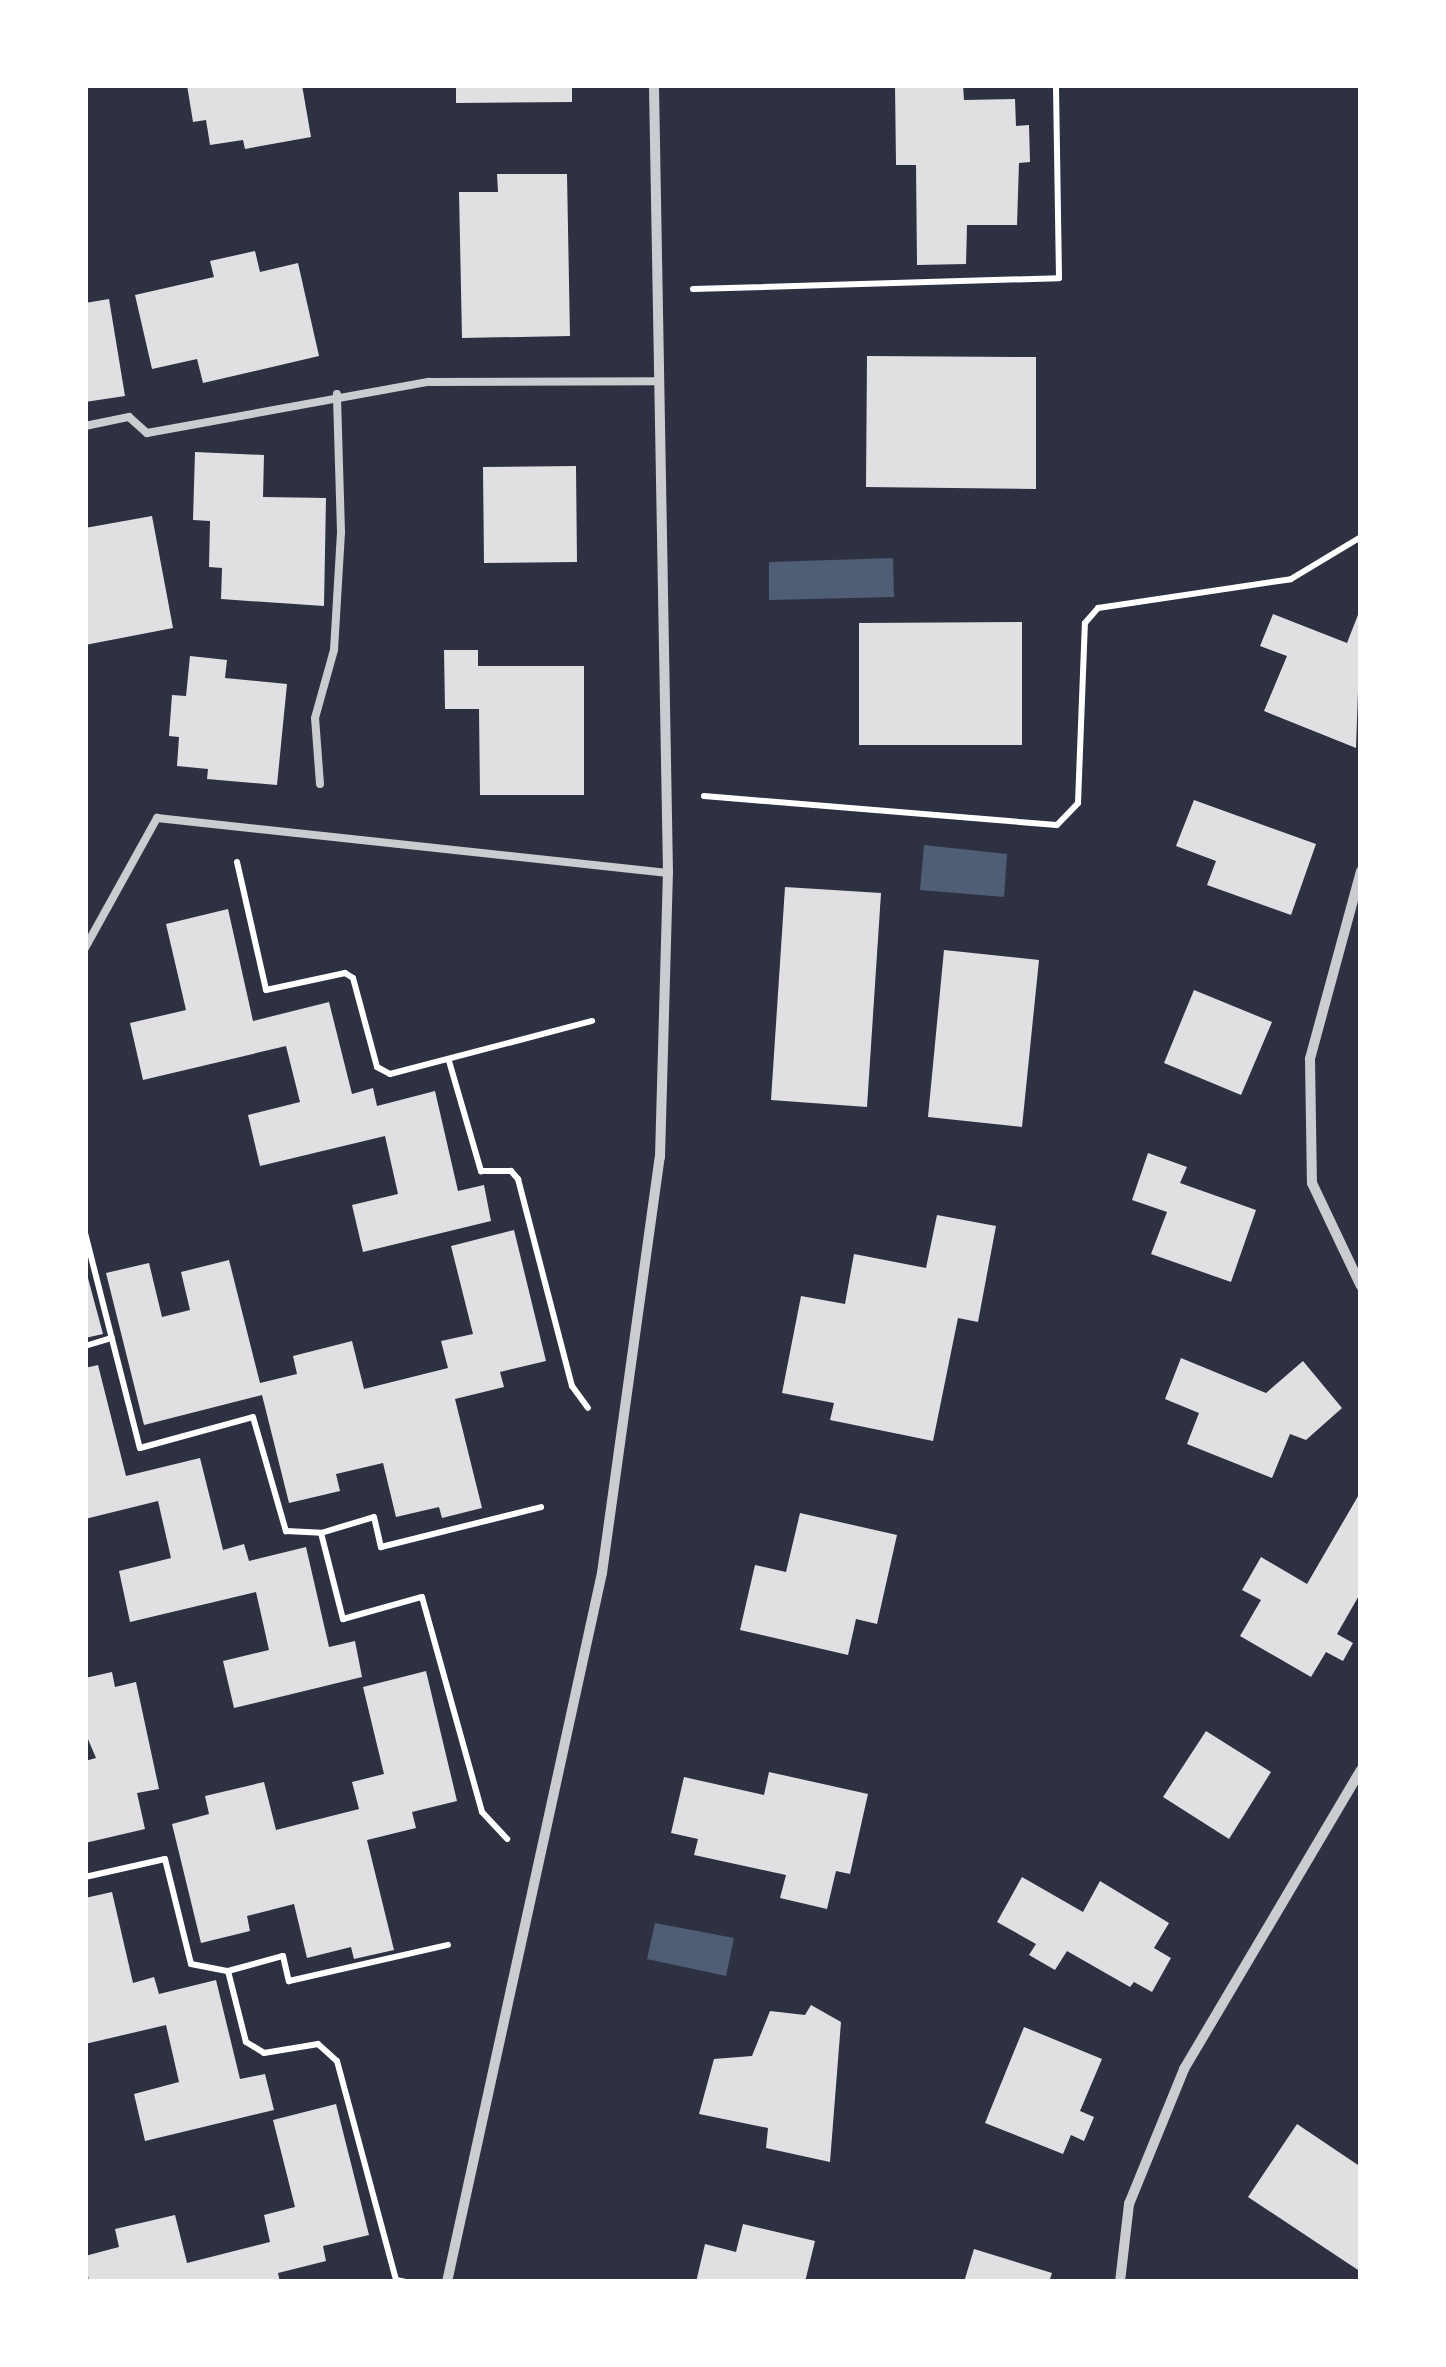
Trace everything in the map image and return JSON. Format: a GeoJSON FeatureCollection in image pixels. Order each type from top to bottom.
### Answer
{"type":"FeatureCollection","features":[{"type":"Feature","properties":{"kind":"street"},"geometry":{"type":"LineString","coordinates":[[447,2282],[620,1470],[660,1157],[668,873],[654,85]]}},
{"type":"Feature","properties":{"kind":"street"},"geometry":{"type":"LineString","coordinates":[[1361,871],[1310,1059],[1312,1183],[1361,1286]]}},
{"type":"Feature","properties":{"kind":"street"},"geometry":{"type":"LineString","coordinates":[[1120,2282],[1129,2204],[1184,2069],[1361,1770]]}},
{"type":"Feature","properties":{"kind":"lane"},"geometry":{"type":"LineString","coordinates":[[85,426],[130,417],[147,434],[338,394],[430,382],[659,381]]}},
{"type":"Feature","properties":{"kind":"lane"},"geometry":{"type":"LineString","coordinates":[[320,784],[315,718],[334,650],[341,532],[338,394]]}},
{"type":"Feature","properties":{"kind":"lane"},"geometry":{"type":"LineString","coordinates":[[85,948],[157,818],[668,873]]}},
{"type":"Feature","properties":{"kind":"path"},"geometry":{"type":"LineString","coordinates":[[693,289],[1059,278],[1056,85]]}},
{"type":"Feature","properties":{"kind":"path"},"geometry":{"type":"LineString","coordinates":[[702,796],[1056,825],[1078,803],[1086,622],[1098,608],[1291,579],[1361,537]]}},
{"type":"Feature","properties":{"kind":"path"},"geometry":{"type":"LineString","coordinates":[[229,826],[266,990],[344,973],[353,978],[377,1067],[390,1074],[592,1021]]}},
{"type":"Feature","properties":{"kind":"path"},"geometry":{"type":"LineString","coordinates":[[448,1060],[481,1171],[511,1171],[518,1178],[572,1386],[592,1413]]}},
{"type":"Feature","properties":{"kind":"path"},"geometry":{"type":"LineString","coordinates":[[85,1233],[140,1448],[253,1417],[286,1532],[320,1534],[374,1516],[381,1547],[541,1506]]}},
{"type":"Feature","properties":{"kind":"path"},"geometry":{"type":"LineString","coordinates":[[85,1346],[112,1338]]}},
{"type":"Feature","properties":{"kind":"path"},"geometry":{"type":"LineString","coordinates":[[320,1534],[344,1619],[422,1597],[482,1812],[508,1840]]}},
{"type":"Feature","properties":{"kind":"path"},"geometry":{"type":"LineString","coordinates":[[85,1877],[165,1859],[191,1964],[228,1971],[283,1956],[290,1982],[448,1945]]}},
{"type":"Feature","properties":{"kind":"path"},"geometry":{"type":"LineString","coordinates":[[228,1971],[246,2042],[264,2053],[318,2044],[336,2061],[396,2280],[406,2282]]}},
{"type":"Feature","properties":{"kind":"water"},"geometry":{"type":"Polygon","coordinates":[[[893,558],[894,597],[769,600],[769,562],[893,558]]]}},
{"type":"Feature","properties":{"kind":"water"},"geometry":{"type":"Polygon","coordinates":[[[924,845],[1007,854],[1004,897],[920,890],[924,845]]]}},
{"type":"Feature","properties":{"kind":"water"},"geometry":{"type":"Polygon","coordinates":[[[655,1923],[734,1938],[726,1976],[647,1959],[655,1923]]]}},
{"type":"Feature","properties":{"kind":"building"},"geometry":{"type":"Polygon","coordinates":[[[187,85],[302,85],[311,137],[245,149],[243,140],[210,145],[206,120],[193,122],[187,85]]]}},
{"type":"Feature","properties":{"kind":"building"},"geometry":{"type":"Polygon","coordinates":[[[456,85],[572,85],[572,102],[456,103],[456,85]]]}},
{"type":"Feature","properties":{"kind":"building"},"geometry":{"type":"Polygon","coordinates":[[[895,85],[963,85],[964,100],[1015,99],[1016,126],[1029,125],[1030,162],[1019,163],[1017,225],[967,225],[966,264],[917,265],[916,165],[896,165],[895,85]]]}},
{"type":"Feature","properties":{"kind":"building"},"geometry":{"type":"Polygon","coordinates":[[[497,174],[567,174],[570,336],[462,338],[459,192],[498,192],[497,174]]]}},
{"type":"Feature","properties":{"kind":"building"},"geometry":{"type":"Polygon","coordinates":[[[255,251],[260,272],[298,263],[319,356],[203,383],[197,359],[152,369],[135,295],[214,277],[210,261],[255,251]]]}},
{"type":"Feature","properties":{"kind":"building"},"geometry":{"type":"Polygon","coordinates":[[[109,299],[125,396],[85,402],[85,303],[109,299]]]}},
{"type":"Feature","properties":{"kind":"building"},"geometry":{"type":"Polygon","coordinates":[[[867,356],[1036,357],[1036,489],[866,487],[867,356]]]}},
{"type":"Feature","properties":{"kind":"building"},"geometry":{"type":"Polygon","coordinates":[[[195,452],[264,455],[263,497],[326,498],[324,606],[221,599],[222,568],[209,567],[210,521],[193,520],[195,452]]]}},
{"type":"Feature","properties":{"kind":"building"},"geometry":{"type":"Polygon","coordinates":[[[576,466],[577,562],[484,563],[483,467],[576,466]]]}},
{"type":"Feature","properties":{"kind":"building"},"geometry":{"type":"Polygon","coordinates":[[[152,516],[173,628],[85,645],[85,528],[152,516]]]}},
{"type":"Feature","properties":{"kind":"building"},"geometry":{"type":"Polygon","coordinates":[[[1361,607],[1356,748],[1264,711],[1287,656],[1260,646],[1273,614],[1347,643],[1361,607]]]}},
{"type":"Feature","properties":{"kind":"building"},"geometry":{"type":"Polygon","coordinates":[[[1022,622],[1022,745],[859,745],[859,623],[1022,622]]]}},
{"type":"Feature","properties":{"kind":"building"},"geometry":{"type":"Polygon","coordinates":[[[444,650],[478,650],[478,666],[584,666],[584,795],[480,795],[479,709],[445,709],[444,650]]]}},
{"type":"Feature","properties":{"kind":"building"},"geometry":{"type":"Polygon","coordinates":[[[190,656],[227,660],[225,678],[287,684],[277,785],[207,779],[208,769],[177,766],[179,737],[169,736],[172,695],[186,696],[190,656]]]}},
{"type":"Feature","properties":{"kind":"building"},"geometry":{"type":"Polygon","coordinates":[[[1194,800],[1316,844],[1291,915],[1207,885],[1216,861],[1176,846],[1194,800]]]}},
{"type":"Feature","properties":{"kind":"building"},"geometry":{"type":"Polygon","coordinates":[[[785,887],[881,893],[867,1107],[771,1100],[785,887]]]}},
{"type":"Feature","properties":{"kind":"building"},"geometry":{"type":"Polygon","coordinates":[[[228,909],[253,1021],[329,1002],[352,1094],[373,1088],[377,1106],[435,1091],[458,1191],[484,1185],[491,1221],[363,1252],[352,1205],[398,1194],[385,1136],[260,1166],[248,1115],[300,1102],[286,1046],[143,1080],[130,1023],[186,1010],[166,924],[228,909]]]}},
{"type":"Feature","properties":{"kind":"building"},"geometry":{"type":"Polygon","coordinates":[[[944,950],[1039,960],[1022,1127],[928,1117],[944,950]]]}},
{"type":"Feature","properties":{"kind":"building"},"geometry":{"type":"Polygon","coordinates":[[[1194,990],[1272,1022],[1241,1095],[1164,1063],[1194,990]]]}},
{"type":"Feature","properties":{"kind":"building"},"geometry":{"type":"Polygon","coordinates":[[[1148,1153],[1187,1167],[1180,1183],[1256,1210],[1231,1282],[1151,1254],[1167,1212],[1132,1200],[1148,1153]]]}},
{"type":"Feature","properties":{"kind":"building"},"geometry":{"type":"Polygon","coordinates":[[[937,1215],[996,1226],[978,1322],[958,1318],[933,1441],[830,1420],[834,1403],[782,1393],[801,1296],[845,1304],[854,1254],[926,1268],[937,1215]]]}},
{"type":"Feature","properties":{"kind":"building"},"geometry":{"type":"Polygon","coordinates":[[[514,1230],[546,1361],[500,1372],[504,1387],[455,1399],[482,1508],[442,1518],[439,1507],[396,1517],[383,1463],[336,1474],[340,1491],[289,1503],[262,1395],[144,1425],[106,1273],[149,1263],[162,1317],[190,1310],[181,1272],[229,1260],[260,1383],[297,1374],[293,1356],[352,1341],[364,1389],[448,1368],[441,1341],[473,1334],[451,1246],[514,1230]]]}},
{"type":"Feature","properties":{"kind":"building"},"geometry":{"type":"Polygon","coordinates":[[[85,1267],[103,1334],[85,1338],[85,1267]]]}},
{"type":"Feature","properties":{"kind":"building"},"geometry":{"type":"Polygon","coordinates":[[[1181,1358],[1266,1393],[1303,1361],[1342,1408],[1306,1440],[1290,1434],[1272,1478],[1187,1444],[1199,1413],[1165,1399],[1181,1358]]]}},
{"type":"Feature","properties":{"kind":"building"},"geometry":{"type":"Polygon","coordinates":[[[98,1365],[126,1476],[200,1458],[223,1550],[244,1544],[249,1561],[306,1547],[329,1647],[355,1641],[362,1677],[234,1708],[223,1661],[269,1650],[256,1592],[130,1622],[119,1571],[171,1558],[158,1501],[85,1519],[85,1368],[98,1365]]]}},
{"type":"Feature","properties":{"kind":"building"},"geometry":{"type":"Polygon","coordinates":[[[1361,1491],[1361,1592],[1337,1634],[1353,1643],[1343,1661],[1326,1652],[1311,1677],[1240,1636],[1261,1600],[1242,1590],[1261,1557],[1307,1584],[1361,1491]]]}},
{"type":"Feature","properties":{"kind":"building"},"geometry":{"type":"Polygon","coordinates":[[[800,1513],[897,1535],[877,1624],[856,1619],[848,1655],[740,1630],[755,1565],[786,1572],[800,1513]]]}},
{"type":"Feature","properties":{"kind":"building"},"geometry":{"type":"Polygon","coordinates":[[[426,1671],[457,1801],[412,1812],[416,1828],[367,1840],[394,1950],[354,1959],[351,1947],[307,1958],[294,1904],[247,1916],[250,1931],[201,1943],[172,1824],[209,1814],[205,1796],[264,1782],[276,1830],[359,1809],[352,1782],[384,1774],[363,1687],[426,1671]]]}},
{"type":"Feature","properties":{"kind":"building"},"geometry":{"type":"Polygon","coordinates":[[[112,1672],[115,1687],[136,1682],[159,1789],[137,1793],[145,1829],[85,1843],[85,1761],[96,1758],[85,1732],[85,1678],[112,1672]]]}},
{"type":"Feature","properties":{"kind":"building"},"geometry":{"type":"Polygon","coordinates":[[[1206,1731],[1271,1772],[1229,1839],[1163,1797],[1206,1731]]]}},
{"type":"Feature","properties":{"kind":"building"},"geometry":{"type":"Polygon","coordinates":[[[769,1772],[868,1794],[850,1874],[836,1871],[827,1909],[780,1898],[786,1875],[694,1855],[698,1839],[671,1833],[684,1777],[764,1795],[769,1772]]]}},
{"type":"Feature","properties":{"kind":"building"},"geometry":{"type":"Polygon","coordinates":[[[1022,1877],[1083,1912],[1100,1881],[1169,1923],[1154,1948],[1171,1958],[1152,1992],[1134,1982],[1130,1987],[1067,1951],[1055,1970],[1029,1955],[1036,1944],[997,1922],[1022,1877]]]}},
{"type":"Feature","properties":{"kind":"building"},"geometry":{"type":"Polygon","coordinates":[[[112,1892],[133,1983],[154,1977],[159,1994],[216,1980],[240,2079],[265,2074],[274,2110],[145,2141],[134,2094],[179,2082],[166,2025],[85,2044],[85,1898],[112,1892]]]}},
{"type":"Feature","properties":{"kind":"building"},"geometry":{"type":"Polygon","coordinates":[[[811,2005],[841,2022],[830,2162],[766,2148],[768,2128],[699,2114],[714,2059],[752,2056],[770,2011],[805,2015],[811,2005]]]}},
{"type":"Feature","properties":{"kind":"building"},"geometry":{"type":"Polygon","coordinates":[[[1024,2027],[1102,2059],[1080,2111],[1094,2117],[1084,2141],[1071,2135],[1063,2154],[985,2123],[1024,2027]]]}},
{"type":"Feature","properties":{"kind":"building"},"geometry":{"type":"Polygon","coordinates":[[[336,2104],[369,2235],[323,2246],[326,2261],[278,2273],[280,2282],[89,2282],[85,2256],[119,2247],[115,2229],[175,2215],[187,2263],[270,2242],[264,2215],[295,2207],[273,2120],[336,2104]]]}},
{"type":"Feature","properties":{"kind":"building"},"geometry":{"type":"Polygon","coordinates":[[[1297,2124],[1361,2167],[1361,2272],[1248,2197],[1297,2124]]]}},
{"type":"Feature","properties":{"kind":"building"},"geometry":{"type":"Polygon","coordinates":[[[743,2224],[815,2241],[805,2282],[696,2282],[705,2244],[736,2252],[743,2224]]]}},
{"type":"Feature","properties":{"kind":"building"},"geometry":{"type":"Polygon","coordinates":[[[974,2249],[1052,2273],[1049,2282],[964,2282],[974,2249]]]}}]}
